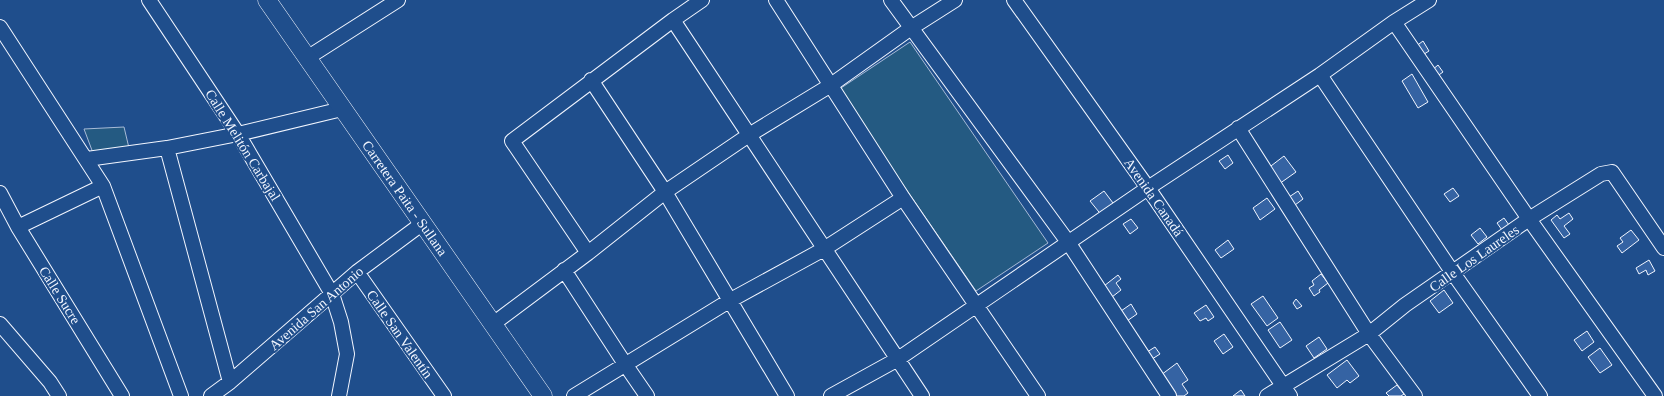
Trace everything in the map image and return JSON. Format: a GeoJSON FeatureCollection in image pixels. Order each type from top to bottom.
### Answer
{"type":"FeatureCollection","features":[{"type":"Feature","properties":{"kind":"main road","name":"Carretera Paita - Sullana"},"geometry":{"type":"LineString","coordinates":[[266,0],[543,396]]}},
{"type":"Feature","properties":{"kind":"street","name":"Calle Melitón Carbajal"},"geometry":{"type":"LineString","coordinates":[[149,0],[238,134],[332,294],[341,322],[347,354],[339,396]]}},
{"type":"Feature","properties":{"kind":"street"},"geometry":{"type":"LineString","coordinates":[[307,58],[398,0]]}},
{"type":"Feature","properties":{"kind":"street"},"geometry":{"type":"LineString","coordinates":[[588,253],[512,141],[591,80],[702,0]]}},
{"type":"Feature","properties":{"kind":"street"},"geometry":{"type":"LineString","coordinates":[[776,0],[903,198],[1038,396]]}},
{"type":"Feature","properties":{"kind":"street"},"geometry":{"type":"LineString","coordinates":[[891,0],[1068,242],[1169,396]]}},
{"type":"Feature","properties":{"kind":"street"},"geometry":{"type":"LineString","coordinates":[[493,324],[588,253],[665,192],[749,135],[831,84],[955,0]]}},
{"type":"Feature","properties":{"kind":"street","name":"Avenida Canadá"},"geometry":{"type":"LineString","coordinates":[[1014,0],[1148,188],[1287,391]]}},
{"type":"Feature","properties":{"kind":"street"},"geometry":{"type":"LineString","coordinates":[[831,396],[898,359],[1068,242],[1320,75],[1394,22],[1429,0]]}},
{"type":"Feature","properties":{"kind":"street"},"geometry":{"type":"LineString","coordinates":[[673,20],[922,396]]}},
{"type":"Feature","properties":{"kind":"street"},"geometry":{"type":"LineString","coordinates":[[1394,22],[1529,219],[1655,396]]}},
{"type":"Feature","properties":{"kind":"street"},"geometry":{"type":"LineString","coordinates":[[0,27],[103,186],[181,396]]}},
{"type":"Feature","properties":{"kind":"street"},"geometry":{"type":"LineString","coordinates":[[1320,75],[1453,273],[1540,396]]}},
{"type":"Feature","properties":{"kind":"street"},"geometry":{"type":"LineString","coordinates":[[591,80],[665,192],[788,396]]}},
{"type":"Feature","properties":{"kind":"street"},"geometry":{"type":"LineString","coordinates":[[87,159],[166,148],[238,134],[342,109]]}},
{"type":"Feature","properties":{"kind":"street"},"geometry":{"type":"LineString","coordinates":[[1238,128],[1369,334],[1415,396]]}},
{"type":"Feature","properties":{"kind":"street"},"geometry":{"type":"LineString","coordinates":[[166,148],[230,382]]}},
{"type":"Feature","properties":{"kind":"street","name":"Calle Los Laureles"},"geometry":{"type":"LineString","coordinates":[[1268,396],[1287,391],[1369,334],[1405,305],[1529,219],[1596,176],[1612,172],[1663,244]]}},
{"type":"Feature","properties":{"kind":"street"},"geometry":{"type":"LineString","coordinates":[[18,227],[103,186]]}},
{"type":"Feature","properties":{"kind":"street","name":"Calle Sucre"},"geometry":{"type":"LineString","coordinates":[[0,193],[18,227],[122,396]]}},
{"type":"Feature","properties":{"kind":"street"},"geometry":{"type":"LineString","coordinates":[[574,396],[729,301],[824,249],[903,198]]}},
{"type":"Feature","properties":{"kind":"street","name":"Avenida San Antonio"},"geometry":{"type":"LineString","coordinates":[[211,396],[230,382],[357,272],[423,223]]}},
{"type":"Feature","properties":{"kind":"street"},"geometry":{"type":"LineString","coordinates":[[564,270],[647,396]]}},
{"type":"Feature","properties":{"kind":"street","name":"Calle San Valentín"},"geometry":{"type":"LineString","coordinates":[[357,272],[444,396]]}},
{"type":"Feature","properties":{"kind":"street"},"geometry":{"type":"LineString","coordinates":[[0,324],[50,382],[59,396]]}},
{"type":"Feature","properties":{"kind":"shaded area"},"geometry":{"type":"Polygon","coordinates":[[[910,42],[1048,243],[976,291],[838,90],[910,42]]]}},
{"type":"Feature","properties":{"kind":"shaded area"},"geometry":{"type":"Polygon","coordinates":[[[124,127],[129,148],[93,153],[84,129],[124,127]]]}},
{"type":"Feature","properties":{"kind":"building"},"geometry":{"type":"Polygon","coordinates":[[[1423,41],[1429,51],[1421,56],[1415,47],[1423,41]]]}},
{"type":"Feature","properties":{"kind":"building"},"geometry":{"type":"Polygon","coordinates":[[[1438,65],[1443,72],[1436,77],[1431,71],[1438,65]]]}},
{"type":"Feature","properties":{"kind":"building"},"geometry":{"type":"Polygon","coordinates":[[[1412,74],[1428,102],[1418,108],[1402,81],[1412,74]]]}},
{"type":"Feature","properties":{"kind":"building"},"geometry":{"type":"Polygon","coordinates":[[[1228,155],[1233,163],[1225,169],[1219,161],[1228,155]]]}},
{"type":"Feature","properties":{"kind":"building"},"geometry":{"type":"Polygon","coordinates":[[[1284,156],[1296,172],[1279,184],[1267,169],[1284,156]]]}},
{"type":"Feature","properties":{"kind":"building"},"geometry":{"type":"Polygon","coordinates":[[[1453,188],[1459,196],[1450,202],[1444,194],[1453,188]]]}},
{"type":"Feature","properties":{"kind":"building"},"geometry":{"type":"Polygon","coordinates":[[[1104,191],[1116,207],[1103,217],[1090,201],[1104,191]]]}},
{"type":"Feature","properties":{"kind":"building"},"geometry":{"type":"Polygon","coordinates":[[[1298,191],[1303,199],[1295,205],[1289,197],[1298,191]]]}},
{"type":"Feature","properties":{"kind":"building"},"geometry":{"type":"Polygon","coordinates":[[[1267,198],[1275,209],[1260,220],[1253,208],[1267,198]]]}},
{"type":"Feature","properties":{"kind":"building"},"geometry":{"type":"Polygon","coordinates":[[[1569,213],[1573,219],[1564,226],[1570,234],[1564,238],[1551,220],[1557,215],[1560,219],[1569,213]]]}},
{"type":"Feature","properties":{"kind":"building"},"geometry":{"type":"Polygon","coordinates":[[[1504,218],[1509,225],[1502,230],[1497,223],[1504,218]]]}},
{"type":"Feature","properties":{"kind":"building"},"geometry":{"type":"Polygon","coordinates":[[[1131,219],[1138,228],[1130,234],[1123,224],[1131,219]]]}},
{"type":"Feature","properties":{"kind":"building"},"geometry":{"type":"Polygon","coordinates":[[[1480,228],[1487,237],[1478,244],[1471,235],[1480,228]]]}},
{"type":"Feature","properties":{"kind":"building"},"geometry":{"type":"Polygon","coordinates":[[[1631,230],[1639,240],[1622,253],[1617,246],[1623,242],[1620,238],[1631,230]]]}},
{"type":"Feature","properties":{"kind":"building"},"geometry":{"type":"Polygon","coordinates":[[[1228,240],[1234,249],[1221,258],[1215,250],[1228,240]]]}},
{"type":"Feature","properties":{"kind":"building"},"geometry":{"type":"Polygon","coordinates":[[[1649,260],[1655,271],[1648,275],[1646,270],[1639,274],[1636,268],[1649,260]]]}},
{"type":"Feature","properties":{"kind":"building"},"geometry":{"type":"Polygon","coordinates":[[[1321,274],[1328,283],[1314,296],[1309,288],[1314,285],[1312,281],[1321,274]]]}},
{"type":"Feature","properties":{"kind":"building"},"geometry":{"type":"Polygon","coordinates":[[[1118,275],[1121,279],[1116,283],[1121,290],[1112,297],[1104,286],[1118,275]]]}},
{"type":"Feature","properties":{"kind":"building"},"geometry":{"type":"Polygon","coordinates":[[[1444,290],[1453,303],[1439,313],[1430,301],[1444,290]]]}},
{"type":"Feature","properties":{"kind":"building"},"geometry":{"type":"Polygon","coordinates":[[[1263,296],[1278,318],[1267,326],[1251,304],[1263,296]]]}},
{"type":"Feature","properties":{"kind":"building"},"geometry":{"type":"Polygon","coordinates":[[[1296,299],[1302,306],[1297,309],[1293,303],[1296,299]]]}},
{"type":"Feature","properties":{"kind":"building"},"geometry":{"type":"Polygon","coordinates":[[[1131,304],[1137,314],[1127,321],[1121,311],[1131,304]]]}},
{"type":"Feature","properties":{"kind":"building"},"geometry":{"type":"Polygon","coordinates":[[[1206,305],[1214,317],[1208,321],[1206,318],[1200,321],[1194,313],[1206,305]]]}},
{"type":"Feature","properties":{"kind":"building"},"geometry":{"type":"Polygon","coordinates":[[[1280,322],[1292,340],[1280,348],[1268,330],[1280,322]]]}},
{"type":"Feature","properties":{"kind":"building"},"geometry":{"type":"Polygon","coordinates":[[[1587,331],[1594,342],[1582,351],[1574,340],[1587,331]]]}},
{"type":"Feature","properties":{"kind":"building"},"geometry":{"type":"Polygon","coordinates":[[[1224,334],[1233,347],[1223,354],[1214,341],[1224,334]]]}},
{"type":"Feature","properties":{"kind":"building"},"geometry":{"type":"Polygon","coordinates":[[[1319,337],[1327,349],[1314,358],[1306,346],[1319,337]]]}},
{"type":"Feature","properties":{"kind":"building"},"geometry":{"type":"Polygon","coordinates":[[[1155,347],[1160,354],[1149,361],[1144,354],[1155,347]]]}},
{"type":"Feature","properties":{"kind":"building"},"geometry":{"type":"Polygon","coordinates":[[[1600,348],[1612,365],[1600,373],[1588,357],[1600,348]]]}},
{"type":"Feature","properties":{"kind":"building"},"geometry":{"type":"Polygon","coordinates":[[[1347,360],[1359,376],[1350,383],[1347,380],[1337,388],[1327,375],[1347,360]]]}},
{"type":"Feature","properties":{"kind":"building"},"geometry":{"type":"Polygon","coordinates":[[[1177,363],[1188,380],[1182,384],[1188,393],[1184,396],[1176,396],[1161,375],[1177,363]]]}},
{"type":"Feature","properties":{"kind":"building"},"geometry":{"type":"Polygon","coordinates":[[[1397,385],[1404,394],[1401,396],[1389,396],[1386,393],[1397,385]]]}},
{"type":"Feature","properties":{"kind":"building"},"geometry":{"type":"Polygon","coordinates":[[[1241,390],[1245,396],[1233,396],[1241,390]]]}}]}
